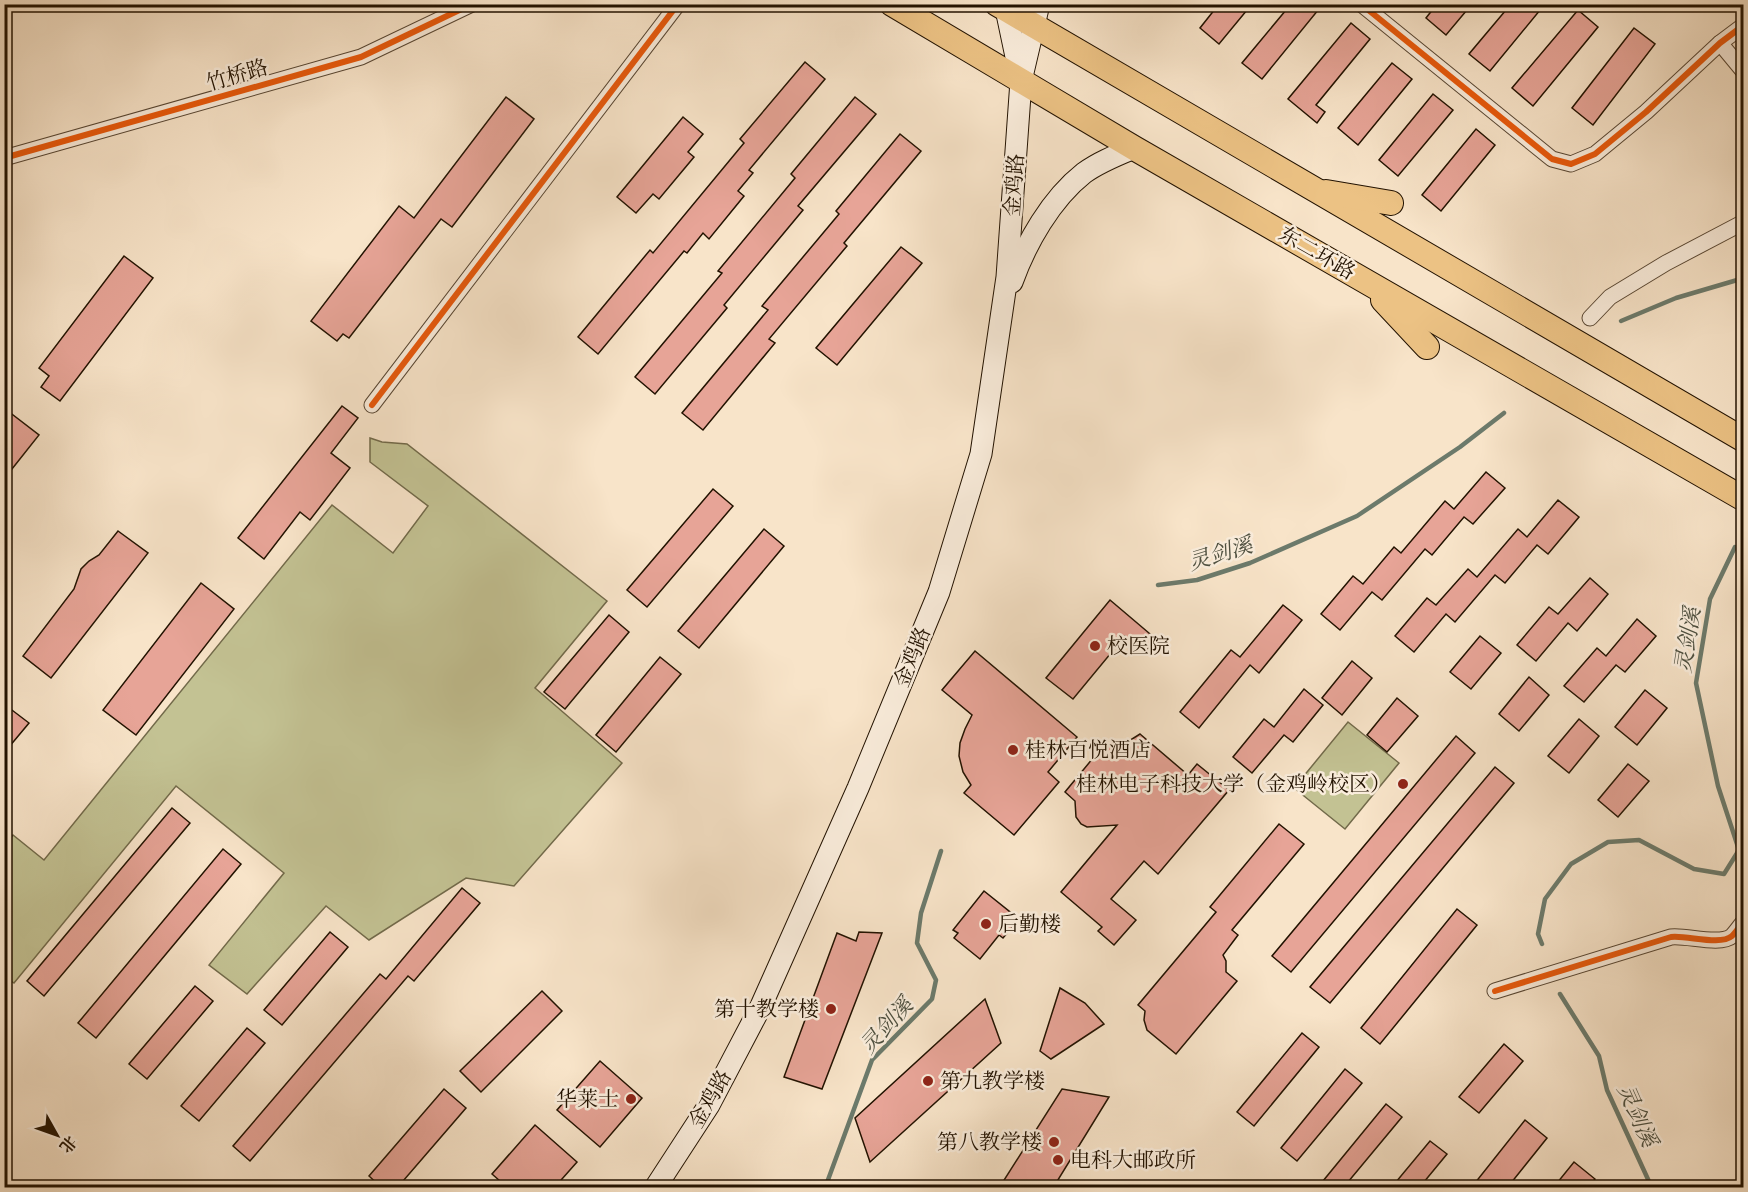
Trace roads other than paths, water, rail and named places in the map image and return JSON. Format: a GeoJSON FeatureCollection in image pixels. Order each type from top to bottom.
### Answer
{"type":"FeatureCollection","features":[{"type":"Feature","properties":{"kind":"main road","name":"东二环路"},"geometry":{"type":"LineString","coordinates":[[892,4],[1134,147],[1743,499]]}},
{"type":"Feature","properties":{"kind":"main road"},"geometry":{"type":"LineString","coordinates":[[1021,81],[1004,6],[1036,15],[1310,189],[1743,440]]}},
{"type":"Feature","properties":{"kind":"main road"},"geometry":{"type":"LineString","coordinates":[[1021,81],[1036,15]]}},
{"type":"Feature","properties":{"kind":"main road","name":"金鸡路"},"geometry":{"type":"LineString","coordinates":[[655,1188],[709,1106],[761,1006],[858,788],[939,592],[981,454],[1003,305],[1021,81]]}},
{"type":"Feature","properties":{"kind":"main road"},"geometry":{"type":"LineString","coordinates":[[1003,305],[1022,258],[1036,232],[1058,200],[1084,174],[1100,163],[1134,147]]}},
{"type":"Feature","properties":{"kind":"main road"},"geometry":{"type":"LineString","coordinates":[[1310,189],[1391,203]]}},
{"type":"Feature","properties":{"kind":"main road"},"geometry":{"type":"LineString","coordinates":[[1367,282],[1427,347]]}},
{"type":"Feature","properties":{"kind":"street","name":"竹桥路"},"geometry":{"type":"LineString","coordinates":[[4,158],[360,57],[472,4]]}},
{"type":"Feature","properties":{"kind":"street"},"geometry":{"type":"LineString","coordinates":[[372,405],[678,4]]}},
{"type":"Feature","properties":{"kind":"street"},"geometry":{"type":"LineString","coordinates":[[1361,4],[1552,159],[1571,164],[1595,154],[1646,112],[1720,42],[1743,25]]}},
{"type":"Feature","properties":{"kind":"street"},"geometry":{"type":"LineString","coordinates":[[1720,42],[1743,72]]}},
{"type":"Feature","properties":{"kind":"street"},"geometry":{"type":"LineString","coordinates":[[1590,318],[1610,297],[1666,263],[1743,222]]}},
{"type":"Feature","properties":{"kind":"street"},"geometry":{"type":"LineString","coordinates":[[1495,991],[1671,937],[1683,936],[1722,941],[1732,936],[1743,921]]}},
{"type":"Feature","properties":{"kind":"waterway","name":"灵剑溪"},"geometry":{"type":"LineString","coordinates":[[1621,321],[1676,298],[1744,278]]}},
{"type":"Feature","properties":{"kind":"waterway","name":"灵剑溪"},"geometry":{"type":"LineString","coordinates":[[1158,585],[1197,580],[1250,563],[1357,516],[1460,447],[1504,413]]}},
{"type":"Feature","properties":{"kind":"waterway","name":"灵剑溪"},"geometry":{"type":"LineString","coordinates":[[1542,944],[1538,934],[1545,899],[1571,864],[1608,842],[1639,840],[1694,869],[1724,874],[1739,850],[1718,786],[1696,683],[1710,599],[1735,547]]}},
{"type":"Feature","properties":{"kind":"waterway","name":"灵剑溪"},"geometry":{"type":"LineString","coordinates":[[825,1188],[872,1060],[932,999],[936,980],[917,943],[921,913],[941,851]]}},
{"type":"Feature","properties":{"kind":"waterway","name":"灵剑溪"},"geometry":{"type":"LineString","coordinates":[[1560,994],[1599,1056],[1607,1090],[1652,1188]]}},
{"type":"Feature","properties":{"kind":"place","name":"校医院"},"geometry":{"type":"Point","coordinates":[1095,646]}},
{"type":"Feature","properties":{"kind":"place","name":"桂林百悦酒店"},"geometry":{"type":"Point","coordinates":[1013,750]}},
{"type":"Feature","properties":{"kind":"place","name":"桂林电子科技大学（金鸡岭校区）"},"geometry":{"type":"Point","coordinates":[1403,784]}},
{"type":"Feature","properties":{"kind":"place","name":"后勤楼"},"geometry":{"type":"Point","coordinates":[986,924]}},
{"type":"Feature","properties":{"kind":"place","name":"第十教学楼"},"geometry":{"type":"Point","coordinates":[831,1009]}},
{"type":"Feature","properties":{"kind":"place","name":"第九教学楼"},"geometry":{"type":"Point","coordinates":[928,1081]}},
{"type":"Feature","properties":{"kind":"place","name":"华莱士"},"geometry":{"type":"Point","coordinates":[631,1099]}},
{"type":"Feature","properties":{"kind":"place","name":"第八教学楼"},"geometry":{"type":"Point","coordinates":[1054,1142]}},
{"type":"Feature","properties":{"kind":"place","name":"电科大邮政所"},"geometry":{"type":"Point","coordinates":[1058,1160]}}]}
